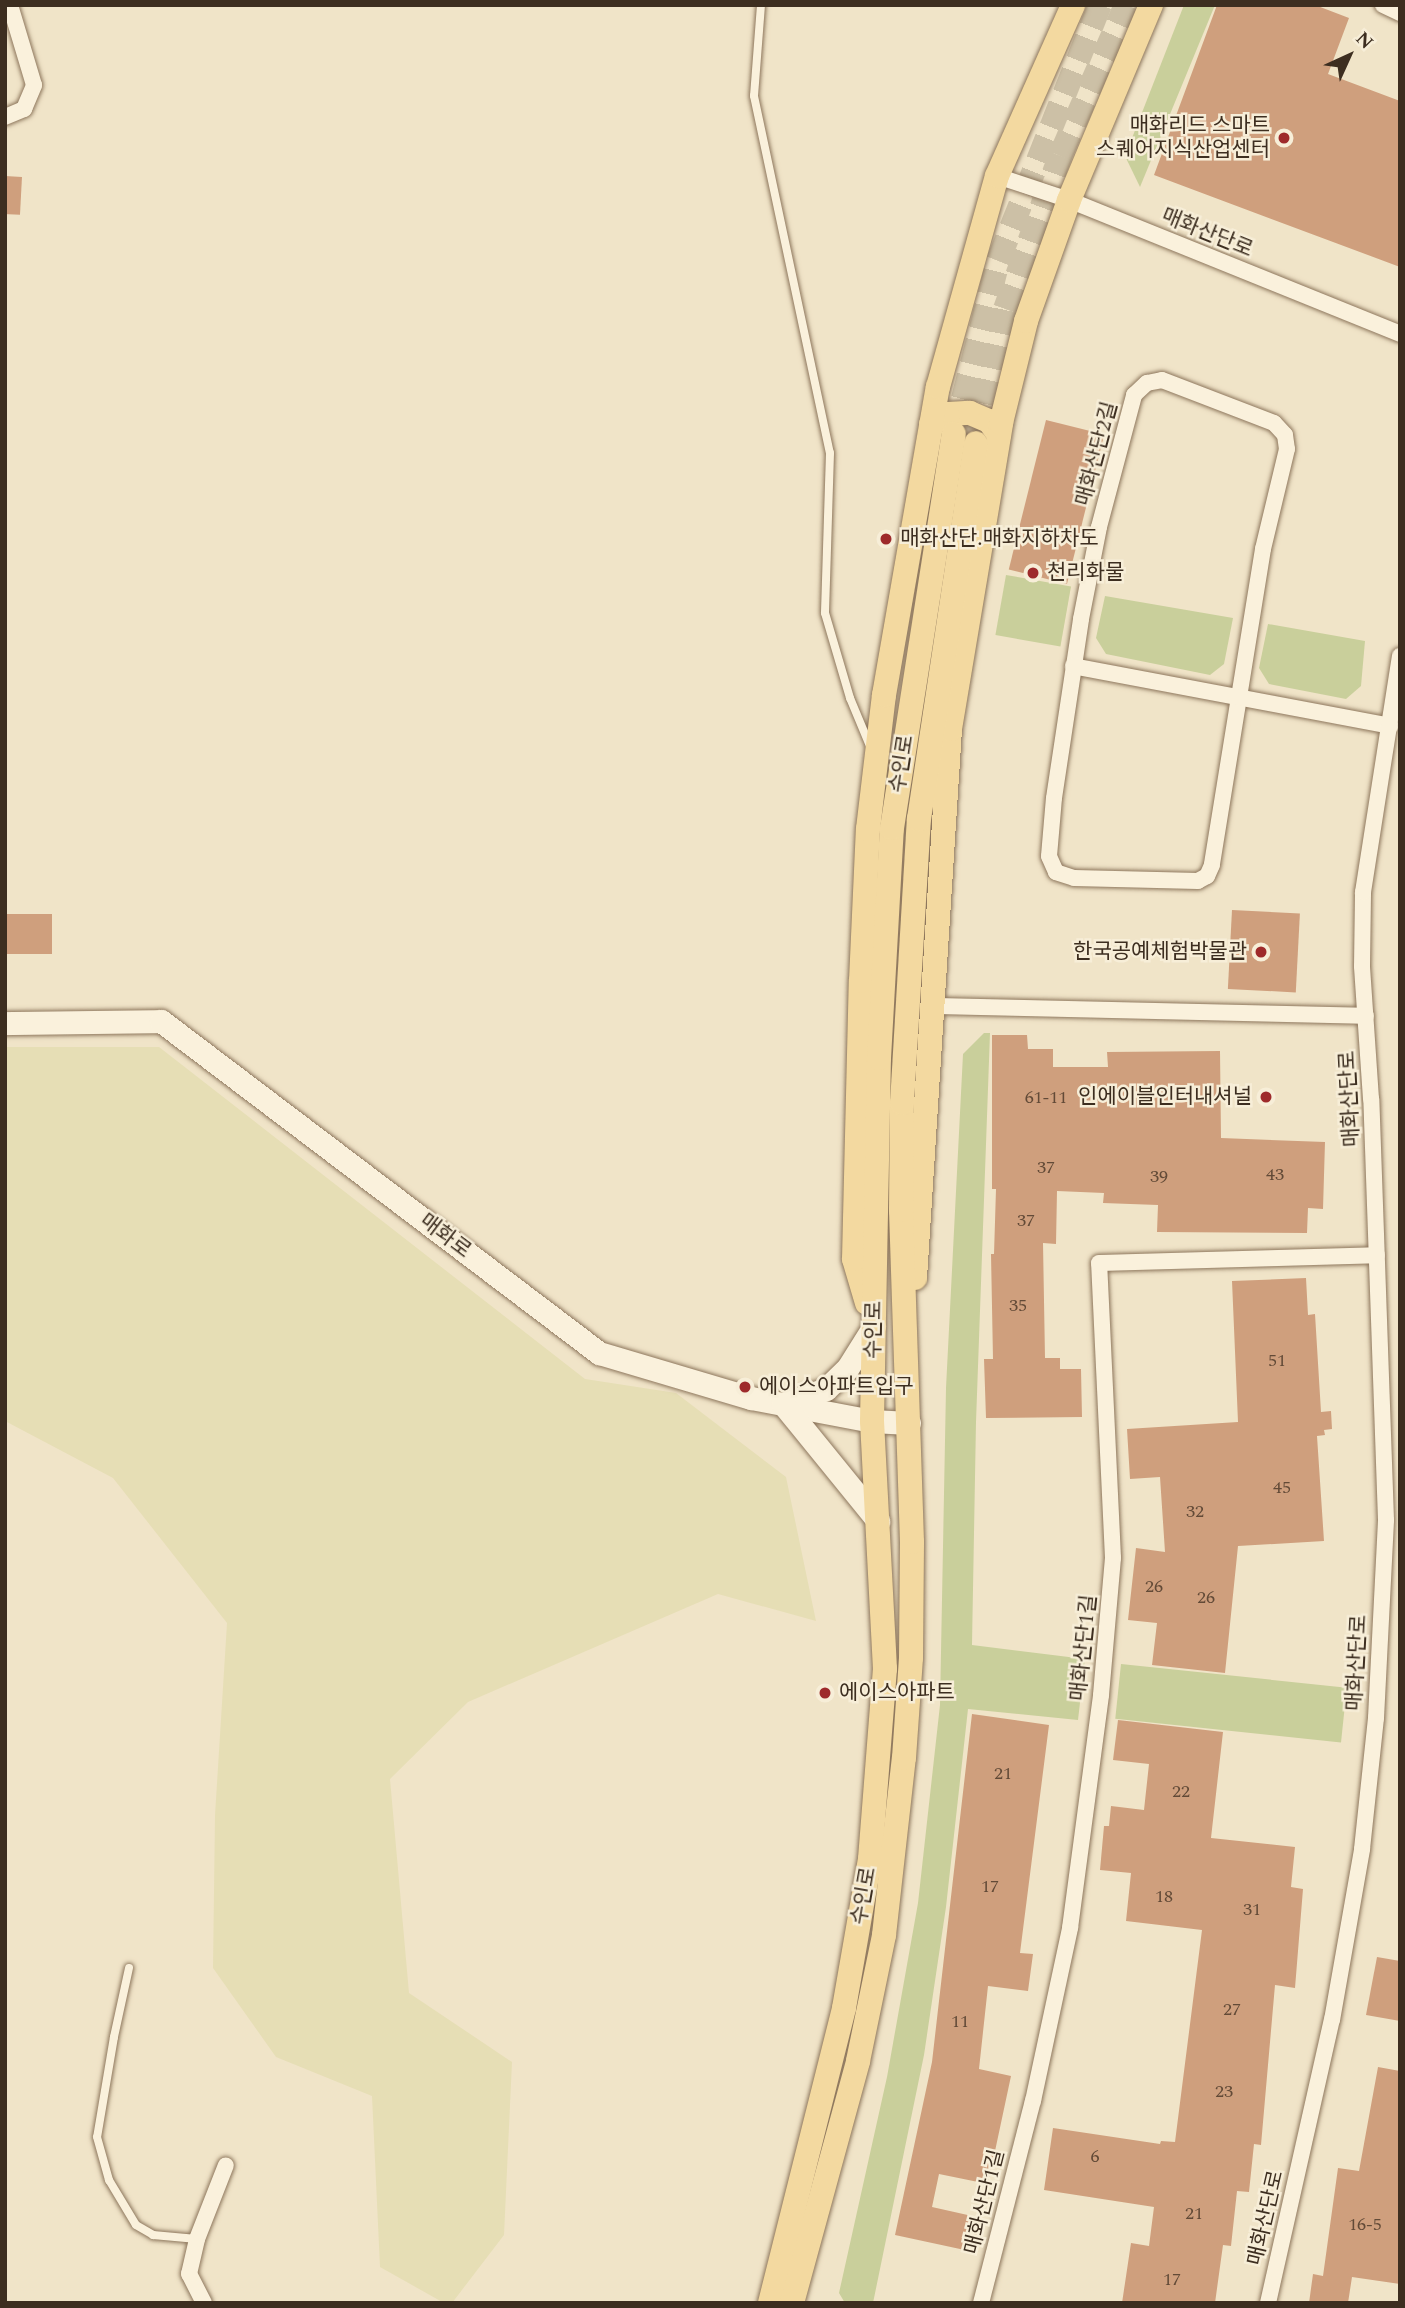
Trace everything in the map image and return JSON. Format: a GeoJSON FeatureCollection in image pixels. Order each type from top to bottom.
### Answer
{"type":"FeatureCollection","features":[{"type":"Feature","properties":{"kind":"main road"},"geometry":{"type":"LineString","coordinates":[[874,1326],[854,1259],[868,829],[884,695],[938,387],[997,176],[1073,5]]}},
{"type":"Feature","properties":{"kind":"main road"},"geometry":{"type":"LineString","coordinates":[[905,1320],[918,1266],[950,729],[999,435],[1026,321],[1069,200],[1151,5]]}},
{"type":"Feature","properties":{"kind":"main road"},"geometry":{"type":"LineString","coordinates":[[931,424],[948,414],[970,413],[989,421],[999,435]]}},
{"type":"Feature","properties":{"kind":"main road","name":"수인로"},"geometry":{"type":"LineString","coordinates":[[770,2303],[844,2008],[870,1860],[885,1669],[872,1421],[880,1059],[892,828],[965,439],[919,820],[902,1104],[912,1658],[904,1758],[884,1936],[858,2060],[792,2303]]}},
{"type":"Feature","properties":{"kind":"street"},"geometry":{"type":"LineString","coordinates":[[5,117],[24,109],[34,85],[10,5]]}},
{"type":"Feature","properties":{"kind":"street"},"geometry":{"type":"LineString","coordinates":[[1383,5],[1400,13]]}},
{"type":"Feature","properties":{"kind":"street"},"geometry":{"type":"LineString","coordinates":[[5,102],[24,109]]}},
{"type":"Feature","properties":{"kind":"street","name":"매화산단로"},"geometry":{"type":"LineString","coordinates":[[997,176],[1069,200],[1400,334]]}},
{"type":"Feature","properties":{"kind":"street","name":"매화산단2길"},"geometry":{"type":"LineString","coordinates":[[1162,380],[1274,424],[1285,435],[1287,449],[1263,550],[1240,700],[1212,865],[1207,876],[1198,881],[1073,878],[1056,872],[1049,856],[1073,666],[1099,527],[1134,395],[1147,383],[1162,380]]}},
{"type":"Feature","properties":{"kind":"street","name":"매화산단로"},"geometry":{"type":"LineString","coordinates":[[1268,2303],[1332,2020],[1362,1849],[1371,1759],[1386,1520],[1377,1255],[1362,965],[1363,892],[1400,656]]}},
{"type":"Feature","properties":{"kind":"street"},"geometry":{"type":"LineString","coordinates":[[1073,666],[1240,700],[1390,726]]}},
{"type":"Feature","properties":{"kind":"street"},"geometry":{"type":"LineString","coordinates":[[934,1006],[1366,1016]]}},
{"type":"Feature","properties":{"kind":"street","name":"매화로"},"geometry":{"type":"LineString","coordinates":[[5,1023],[161,1021],[599,1353],[783,1404],[872,1421],[909,1423]]}},
{"type":"Feature","properties":{"kind":"street","name":"매화산단1길"},"geometry":{"type":"LineString","coordinates":[[981,2303],[1033,2101],[1070,1928],[1101,1695],[1114,1558],[1099,1263],[1377,1255]]}},
{"type":"Feature","properties":{"kind":"street"},"geometry":{"type":"LineString","coordinates":[[874,1326],[847,1369],[827,1389],[783,1404],[878,1521]]}},
{"type":"Feature","properties":{"kind":"street"},"geometry":{"type":"LineString","coordinates":[[204,2303],[189,2274],[197,2239],[226,2165]]}},
{"type":"Feature","properties":{"kind":"lane"},"geometry":{"type":"LineString","coordinates":[[761,5],[754,96],[830,453],[825,613],[850,698],[876,759]]}},
{"type":"Feature","properties":{"kind":"lane"},"geometry":{"type":"LineString","coordinates":[[129,1968],[97,2137],[109,2180],[136,2225],[153,2235],[197,2239]]}},
{"type":"Feature","properties":{"kind":"shaded area"},"geometry":{"type":"Polygon","coordinates":[[[5,1047],[159,1047],[585,1379],[676,1393],[786,1477],[816,1621],[718,1594],[468,1702],[390,1779],[409,1993],[512,2062],[504,2235],[452,2303],[444,2303],[380,2267],[372,2096],[276,2057],[213,1968],[215,1815],[227,1623],[113,1478],[5,1421],[5,1047]]]}},
{"type":"Feature","properties":{"kind":"green space"},"geometry":{"type":"Polygon","coordinates":[[[1184,5],[1215,5],[1140,187],[1125,156],[1184,5]]]}},
{"type":"Feature","properties":{"kind":"green space"},"geometry":{"type":"Polygon","coordinates":[[[1006,575],[1071,586],[1060,647],[995,635],[1006,575]]]}},
{"type":"Feature","properties":{"kind":"green space"},"geometry":{"type":"Polygon","coordinates":[[[1105,596],[1233,618],[1224,664],[1210,675],[1106,654],[1096,638],[1105,596]]]}},
{"type":"Feature","properties":{"kind":"green space"},"geometry":{"type":"Polygon","coordinates":[[[1268,624],[1365,641],[1361,686],[1346,699],[1269,684],[1259,668],[1268,624]]]}},
{"type":"Feature","properties":{"kind":"green space"},"geometry":{"type":"Polygon","coordinates":[[[984,1033],[990,1033],[976,1422],[972,1645],[1085,1659],[1078,1720],[968,1709],[946,1907],[924,2055],[873,2303],[845,2303],[839,2293],[887,2077],[918,1903],[940,1705],[946,1388],[963,1054],[984,1033]]]}},
{"type":"Feature","properties":{"kind":"green space"},"geometry":{"type":"Polygon","coordinates":[[[1121,1664],[1347,1688],[1341,1742],[1115,1719],[1121,1664]]]}},
{"type":"Feature","properties":{"kind":"building","name":"매화리드 스마트 스퀘어지식산업센터"},"geometry":{"type":"Polygon","coordinates":[[[1217,5],[1315,5],[1349,18],[1328,74],[1400,101],[1400,267],[1154,175],[1217,5]]]}},
{"type":"Feature","properties":{"kind":"building"},"geometry":{"type":"Polygon","coordinates":[[[5,176],[22,177],[20,215],[5,214],[5,176]]]}},
{"type":"Feature","properties":{"kind":"building"},"geometry":{"type":"Polygon","coordinates":[[[1046,420],[1104,435],[1067,584],[1009,569],[1046,420]]]}},
{"type":"Feature","properties":{"kind":"building"},"geometry":{"type":"Polygon","coordinates":[[[1232,910],[1300,914],[1296,992],[1228,989],[1232,910]]]}},
{"type":"Feature","properties":{"kind":"building"},"geometry":{"type":"Polygon","coordinates":[[[5,914],[52,914],[52,954],[5,954],[5,914]]]}},
{"type":"Feature","properties":{"kind":"building"},"geometry":{"type":"Polygon","coordinates":[[[992,1035],[1027,1035],[1028,1049],[1053,1049],[1053,1067],[1108,1067],[1107,1052],[1220,1051],[1221,1138],[1325,1142],[1323,1209],[1308,1208],[1307,1233],[1157,1232],[1158,1205],[1103,1203],[1104,1193],[1057,1191],[1056,1244],[1043,1243],[1045,1358],[1060,1358],[1060,1369],[1081,1369],[1082,1417],[986,1418],[984,1359],[993,1359],[991,1254],[994,1254],[996,1189],[992,1189],[992,1035]]]}},
{"type":"Feature","properties":{"kind":"building"},"geometry":{"type":"Polygon","coordinates":[[[1306,1278],[1308,1315],[1315,1314],[1321,1412],[1331,1411],[1332,1429],[1324,1430],[1325,1435],[1317,1436],[1324,1541],[1238,1546],[1225,1673],[1152,1665],[1157,1623],[1128,1620],[1136,1548],[1165,1552],[1160,1477],[1130,1479],[1127,1429],[1238,1422],[1232,1281],[1306,1278]]]}},
{"type":"Feature","properties":{"kind":"building"},"geometry":{"type":"Polygon","coordinates":[[[972,1714],[1049,1725],[1020,1953],[1033,1954],[1028,1991],[988,1986],[979,2069],[1011,2076],[988,2184],[939,2174],[932,2207],[981,2218],[974,2252],[895,2235],[932,2062],[972,1714]]]}},
{"type":"Feature","properties":{"kind":"building"},"geometry":{"type":"Polygon","coordinates":[[[1118,1720],[1223,1732],[1211,1838],[1295,1847],[1291,1887],[1303,1889],[1295,1988],[1275,1985],[1261,2145],[1254,2144],[1249,2192],[1237,2191],[1231,2246],[1223,2245],[1215,2303],[1122,2303],[1131,2243],[1149,2246],[1154,2207],[1044,2190],[1053,2128],[1160,2144],[1161,2141],[1175,2142],[1202,1930],[1126,1921],[1131,1873],[1100,1870],[1104,1826],[1109,1826],[1111,1806],[1144,1810],[1149,1764],[1113,1760],[1118,1720]]]}},
{"type":"Feature","properties":{"kind":"building"},"geometry":{"type":"Polygon","coordinates":[[[1377,1957],[1400,1961],[1400,2021],[1366,2015],[1377,1957]]]}},
{"type":"Feature","properties":{"kind":"building"},"geometry":{"type":"Polygon","coordinates":[[[1378,2067],[1400,2071],[1400,2284],[1352,2277],[1348,2303],[1309,2303],[1313,2274],[1323,2276],[1338,2168],[1359,2171],[1378,2067]]]}},
{"type":"Feature","properties":{"kind":"tunnel"},"geometry":{"type":"LineString","coordinates":[[954,434],[998,261],[1100,5]]}},
{"type":"Feature","properties":{"kind":"tunnel"},"geometry":{"type":"LineString","coordinates":[[977,439],[1005,309],[1060,156],[1126,5]]}},
{"type":"Feature","properties":{"kind":"place","name":"매화리드 스마트 스퀘어지식산업센터"},"geometry":{"type":"Point","coordinates":[1284,138]}},
{"type":"Feature","properties":{"kind":"place","name":"매화산단.매화지하차도"},"geometry":{"type":"Point","coordinates":[886,539]}},
{"type":"Feature","properties":{"kind":"place","name":"천리화물"},"geometry":{"type":"Point","coordinates":[1033,573]}},
{"type":"Feature","properties":{"kind":"place","name":"한국공예체험박물관"},"geometry":{"type":"Point","coordinates":[1261,952]}},
{"type":"Feature","properties":{"kind":"place","name":"인에이블인터내셔널"},"geometry":{"type":"Point","coordinates":[1266,1097]}},
{"type":"Feature","properties":{"kind":"place","name":"에이스아파트입구"},"geometry":{"type":"Point","coordinates":[745,1387]}},
{"type":"Feature","properties":{"kind":"place","name":"에이스아파트"},"geometry":{"type":"Point","coordinates":[825,1693]}}]}
